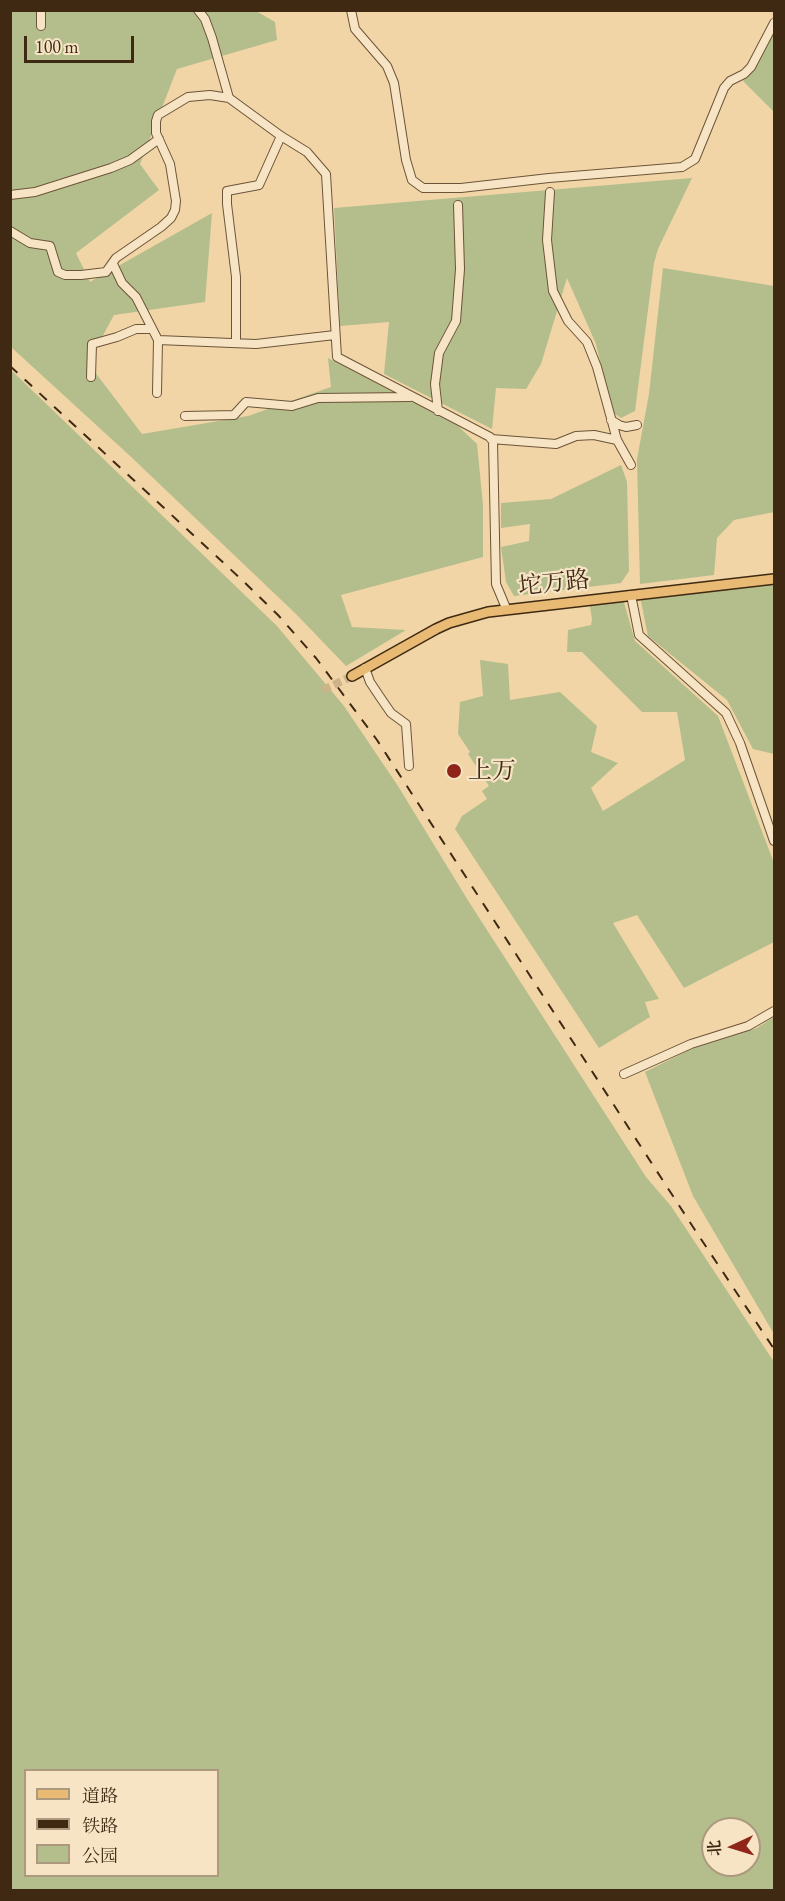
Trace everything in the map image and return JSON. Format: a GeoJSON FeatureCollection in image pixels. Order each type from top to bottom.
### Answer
{"type":"FeatureCollection","features":[{"type":"Feature","properties":{"kind":"main road","name":"坨万路"},"geometry":{"type":"LineString","coordinates":[[352,676],[449,623],[488,612],[506,608],[774,579]]}},
{"type":"Feature","properties":{"kind":"street"},"geometry":{"type":"LineString","coordinates":[[41,10],[41,26]]}},
{"type":"Feature","properties":{"kind":"street"},"geometry":{"type":"LineString","coordinates":[[198,10],[209,28],[229,98]]}},
{"type":"Feature","properties":{"kind":"street"},"geometry":{"type":"LineString","coordinates":[[351,10],[355,29],[387,66],[394,83],[406,160],[412,180],[423,188],[460,188],[681,167],[695,159],[724,88],[730,81],[751,68],[774,23]]}},
{"type":"Feature","properties":{"kind":"street"},"geometry":{"type":"LineString","coordinates":[[10,231],[30,243],[50,246],[58,272],[81,275],[106,272],[116,258],[161,227],[171,218],[175,210],[176,201],[170,164],[156,132],[158,115],[188,97],[210,95],[229,98],[307,152],[327,174],[337,357],[491,439],[556,444],[576,436],[594,435],[617,440]]}},
{"type":"Feature","properties":{"kind":"street"},"geometry":{"type":"LineString","coordinates":[[236,343],[236,277],[227,191],[259,185],[281,136]]}},
{"type":"Feature","properties":{"kind":"street"},"geometry":{"type":"LineString","coordinates":[[10,195],[35,192],[111,168],[130,160],[159,139]]}},
{"type":"Feature","properties":{"kind":"street"},"geometry":{"type":"LineString","coordinates":[[550,192],[548,240],[553,291],[568,321],[587,342],[597,367],[617,440],[631,465]]}},
{"type":"Feature","properties":{"kind":"street"},"geometry":{"type":"LineString","coordinates":[[438,411],[435,384],[439,353],[456,321],[460,268],[458,205]]}},
{"type":"Feature","properties":{"kind":"street"},"geometry":{"type":"LineString","coordinates":[[113,264],[122,283],[136,297],[158,340],[157,393]]}},
{"type":"Feature","properties":{"kind":"street"},"geometry":{"type":"LineString","coordinates":[[92,377],[92,344],[136,330],[152,329]]}},
{"type":"Feature","properties":{"kind":"street"},"geometry":{"type":"LineString","coordinates":[[158,340],[256,344],[335,335]]}},
{"type":"Feature","properties":{"kind":"street"},"geometry":{"type":"LineString","coordinates":[[185,416],[234,415],[246,402],[292,406],[318,399],[411,397]]}},
{"type":"Feature","properties":{"kind":"street"},"geometry":{"type":"LineString","coordinates":[[611,420],[626,427],[636,425]]}},
{"type":"Feature","properties":{"kind":"street"},"geometry":{"type":"LineString","coordinates":[[491,439],[493,441],[496,584],[506,608]]}},
{"type":"Feature","properties":{"kind":"street"},"geometry":{"type":"LineString","coordinates":[[631,595],[639,635],[726,714],[740,743],[774,841]]}},
{"type":"Feature","properties":{"kind":"street"},"geometry":{"type":"LineString","coordinates":[[365,668],[370,682],[380,697],[391,712],[406,724],[409,766]]}},
{"type":"Feature","properties":{"kind":"street"},"geometry":{"type":"LineString","coordinates":[[624,1074],[691,1044],[748,1026],[774,1011]]}},
{"type":"Feature","properties":{"kind":"green space"},"geometry":{"type":"Polygon","coordinates":[[[11,11],[256,11],[275,22],[277,40],[177,69],[140,164],[159,190],[76,253],[90,282],[212,213],[205,302],[114,315],[88,363],[142,434],[248,416],[331,387],[328,358],[458,426],[477,444],[483,505],[483,557],[341,595],[352,627],[406,630],[346,666],[296,614],[129,455],[11,347],[11,11]]]}},
{"type":"Feature","properties":{"kind":"green space"},"geometry":{"type":"Polygon","coordinates":[[[774,30],[774,112],[743,81],[753,70],[774,30]]]}},
{"type":"Feature","properties":{"kind":"green space"},"geometry":{"type":"Polygon","coordinates":[[[692,178],[658,249],[654,263],[635,411],[621,418],[612,412],[596,344],[567,278],[541,364],[526,389],[496,388],[492,429],[384,374],[389,322],[340,326],[334,208],[692,178]]]}},
{"type":"Feature","properties":{"kind":"green space"},"geometry":{"type":"Polygon","coordinates":[[[663,268],[774,286],[774,512],[734,520],[717,538],[714,575],[640,584],[637,459],[649,394],[663,268]]]}},
{"type":"Feature","properties":{"kind":"green space"},"geometry":{"type":"Polygon","coordinates":[[[10,369],[277,626],[344,706],[398,786],[469,902],[646,1177],[671,1206],[774,1362],[774,1890],[11,1890],[10,369]]]}},
{"type":"Feature","properties":{"kind":"green space"},"geometry":{"type":"Polygon","coordinates":[[[621,465],[627,482],[629,571],[621,583],[514,596],[506,582],[501,547],[529,541],[530,524],[501,528],[501,503],[551,499],[621,465]]]}},
{"type":"Feature","properties":{"kind":"green space"},"geometry":{"type":"Polygon","coordinates":[[[774,582],[774,754],[753,749],[727,700],[648,636],[640,596],[774,582]]]}},
{"type":"Feature","properties":{"kind":"green space"},"geometry":{"type":"Polygon","coordinates":[[[623,599],[635,641],[718,716],[774,863],[774,942],[684,988],[637,915],[613,923],[659,999],[645,1002],[650,1017],[599,1048],[455,829],[462,816],[487,799],[482,791],[489,786],[458,734],[460,702],[483,696],[480,660],[508,664],[510,700],[560,692],[597,726],[591,752],[618,763],[591,788],[603,811],[685,760],[677,712],[642,712],[582,652],[567,652],[568,630],[591,625],[589,601],[623,599]]]}},
{"type":"Feature","properties":{"kind":"green space"},"geometry":{"type":"Polygon","coordinates":[[[774,1017],[774,1334],[693,1196],[645,1072],[689,1050],[757,1028],[774,1017]]]}},
{"type":"Feature","properties":{"kind":"tunnel"},"geometry":{"type":"LineString","coordinates":[[323,690],[352,676]]}},
{"type":"Feature","properties":{"kind":"railway"},"geometry":{"type":"LineString","coordinates":[[10,366],[241,579],[278,615],[316,658],[377,740],[774,1349]]}},
{"type":"Feature","properties":{"kind":"place","name":"上万"},"geometry":{"type":"Point","coordinates":[454,771]}}]}
